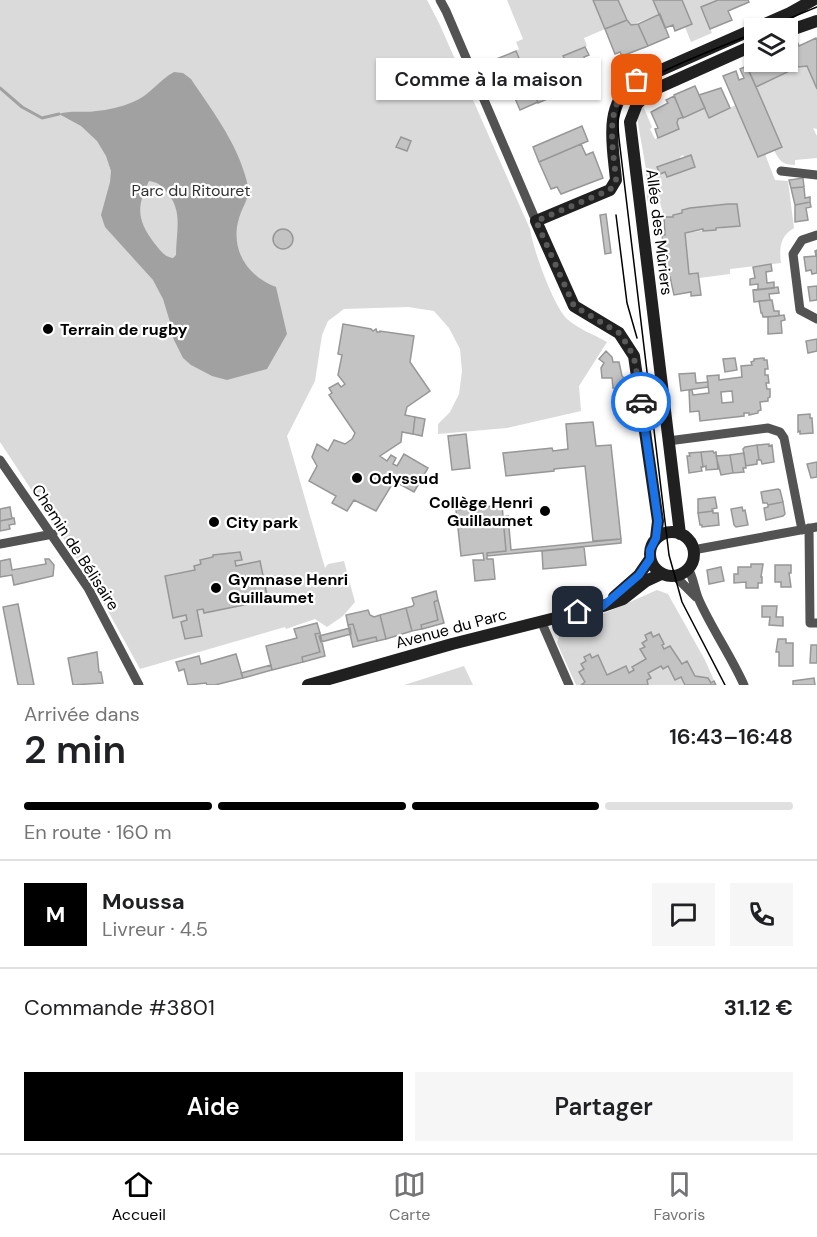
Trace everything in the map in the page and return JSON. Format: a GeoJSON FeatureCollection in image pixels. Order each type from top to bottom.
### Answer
{"type":"FeatureCollection","features":[{"type":"Feature","properties":{"kind":"street"},"geometry":{"type":"LineString","coordinates":[[440,0],[574,306],[619,333],[634,356],[658,521],[656,538],[650,550],[650,559],[654,568],[662,574],[675,576],[688,569],[693,560],[693,550],[689,541],[680,534],[666,533],[656,538]]}},
{"type":"Feature","properties":{"kind":"street"},"geometry":{"type":"LineString","coordinates":[[536,221],[610,190],[615,184],[613,112],[625,90],[642,77],[790,13],[813,0]]}},
{"type":"Feature","properties":{"kind":"street"},"geometry":{"type":"LineString","coordinates":[[798,28],[817,21]]}},
{"type":"Feature","properties":{"kind":"street","name":"Allée des Mûriers"},"geometry":{"type":"LineString","coordinates":[[680,534],[656,344],[652,288],[630,122],[634,108],[643,97],[656,88],[744,49]]}},
{"type":"Feature","properties":{"kind":"street"},"geometry":{"type":"LineString","coordinates":[[781,171],[817,175]]}},
{"type":"Feature","properties":{"kind":"street"},"geometry":{"type":"LineString","coordinates":[[817,235],[802,240],[793,254],[800,309],[817,319]]}},
{"type":"Feature","properties":{"kind":"street"},"geometry":{"type":"LineString","coordinates":[[668,441],[768,428],[780,432],[784,438],[809,528],[814,597],[810,623],[817,624]]}},
{"type":"Feature","properties":{"kind":"street","name":"Chemin de Bélisaire"},"geometry":{"type":"LineString","coordinates":[[0,460],[88,588],[139,685]]}},
{"type":"Feature","properties":{"kind":"street"},"geometry":{"type":"LineString","coordinates":[[693,550],[809,528]]}},
{"type":"Feature","properties":{"kind":"street"},"geometry":{"type":"LineString","coordinates":[[0,544],[52,534]]}},
{"type":"Feature","properties":{"kind":"street","name":"Avenue du Parc"},"geometry":{"type":"LineString","coordinates":[[603,606],[639,575],[650,559]]}},
{"type":"Feature","properties":{"kind":"street"},"geometry":{"type":"LineString","coordinates":[[688,569],[691,572],[699,601],[744,685]]}},
{"type":"Feature","properties":{"kind":"street","name":"Avenue du Parc"},"geometry":{"type":"LineString","coordinates":[[308,685],[452,644],[603,606],[623,599],[646,581],[662,574]]}},
{"type":"Feature","properties":{"kind":"street"},"geometry":{"type":"LineString","coordinates":[[675,576],[699,601]]}},
{"type":"Feature","properties":{"kind":"street"},"geometry":{"type":"LineString","coordinates":[[541,621],[569,685]]}},
{"type":"Feature","properties":{"kind":"green space","name":"Parc du Ritouret"},"geometry":{"type":"Polygon","coordinates":[[[0,0],[427,0],[530,229],[539,263],[556,302],[571,323],[607,342],[579,386],[581,411],[507,428],[438,434],[438,424],[450,412],[459,394],[462,371],[460,349],[449,328],[434,311],[408,307],[344,309],[328,321],[322,335],[315,381],[287,436],[325,568],[328,564],[344,561],[355,602],[343,616],[327,627],[315,619],[140,669],[92,582],[0,442],[0,0]]]}},
{"type":"Feature","properties":{"kind":"green space"},"geometry":{"type":"Polygon","coordinates":[[[507,0],[593,0],[605,29],[584,38],[587,46],[563,56],[567,64],[529,80],[516,51],[519,49],[516,42],[523,39],[507,0]]]}},
{"type":"Feature","properties":{"kind":"green space"},"geometry":{"type":"Polygon","coordinates":[[[618,0],[653,0],[660,14],[631,25],[618,0]]]}},
{"type":"Feature","properties":{"kind":"green space"},"geometry":{"type":"Polygon","coordinates":[[[682,0],[718,0],[701,7],[712,33],[691,42],[685,27],[692,24],[682,0]]]}},
{"type":"Feature","properties":{"kind":"green space"},"geometry":{"type":"Polygon","coordinates":[[[807,66],[817,89],[817,129],[813,128],[817,136],[817,158],[795,160],[795,165],[791,165],[782,162],[774,150],[782,146],[756,87],[789,72],[798,72],[798,68],[807,66]]]}},
{"type":"Feature","properties":{"kind":"green space"},"geometry":{"type":"Polygon","coordinates":[[[736,105],[765,154],[775,180],[788,181],[794,228],[783,239],[780,252],[781,263],[730,269],[730,274],[699,278],[698,273],[689,274],[685,233],[740,226],[737,204],[714,205],[673,217],[664,217],[659,199],[647,201],[646,169],[637,118],[643,106],[655,139],[679,129],[678,119],[705,108],[709,118],[736,105]],[[683,155],[681,159],[658,167],[660,173],[665,172],[667,177],[694,167],[683,155]]]}},
{"type":"Feature","properties":{"kind":"green space"},"geometry":{"type":"Polygon","coordinates":[[[657,590],[668,594],[705,660],[716,685],[576,685],[557,643],[560,633],[657,590]]]}},
{"type":"Feature","properties":{"kind":"green space"},"geometry":{"type":"Polygon","coordinates":[[[464,666],[473,685],[404,685],[464,666]]]}},
{"type":"Feature","properties":{"kind":"shaded area"},"geometry":{"type":"Polygon","coordinates":[[[174,72],[183,73],[191,79],[222,125],[241,162],[248,195],[238,222],[237,243],[244,262],[250,270],[266,283],[276,287],[287,334],[267,369],[227,380],[212,376],[183,358],[173,338],[163,299],[153,280],[105,227],[101,215],[111,171],[106,156],[97,141],[81,126],[59,114],[105,110],[128,104],[144,96],[174,72]],[[149,181],[140,206],[142,221],[149,236],[161,251],[173,258],[176,255],[178,229],[175,205],[163,188],[149,181]]]}},
{"type":"Feature","properties":{"kind":"building"},"geometry":{"type":"Polygon","coordinates":[[[593,0],[618,0],[627,20],[605,29],[593,0]]]}},
{"type":"Feature","properties":{"kind":"building"},"geometry":{"type":"Polygon","coordinates":[[[653,0],[682,0],[692,24],[675,31],[673,25],[665,28],[653,0]]]}},
{"type":"Feature","properties":{"kind":"building"},"geometry":{"type":"Polygon","coordinates":[[[718,0],[748,0],[749,2],[728,11],[732,20],[710,29],[701,7],[718,0]]]}},
{"type":"Feature","properties":{"kind":"building"},"geometry":{"type":"Polygon","coordinates":[[[660,14],[669,37],[648,46],[638,24],[660,14]]]}},
{"type":"Feature","properties":{"kind":"building"},"geometry":{"type":"Polygon","coordinates":[[[627,20],[631,25],[638,24],[648,46],[622,56],[620,52],[615,54],[605,29],[627,20]]]}},
{"type":"Feature","properties":{"kind":"building"},"geometry":{"type":"Polygon","coordinates":[[[816,38],[817,89],[807,66],[798,67],[798,44],[799,46],[816,38]]]}},
{"type":"Feature","properties":{"kind":"building"},"geometry":{"type":"Polygon","coordinates":[[[585,47],[589,55],[584,57],[593,77],[575,82],[576,86],[568,90],[558,68],[567,64],[563,56],[585,47]]]}},
{"type":"Feature","properties":{"kind":"building"},"geometry":{"type":"Polygon","coordinates":[[[516,51],[525,72],[503,82],[494,60],[516,51]]]}},
{"type":"Feature","properties":{"kind":"building"},"geometry":{"type":"Polygon","coordinates":[[[744,67],[744,72],[750,72],[782,147],[758,157],[723,76],[736,71],[739,80],[744,78],[740,69],[744,67]]]}},
{"type":"Feature","properties":{"kind":"building"},"geometry":{"type":"Polygon","coordinates":[[[558,68],[568,90],[538,103],[529,80],[558,68]]]}},
{"type":"Feature","properties":{"kind":"building"},"geometry":{"type":"Polygon","coordinates":[[[525,72],[538,102],[520,110],[511,89],[507,90],[503,82],[525,72]]]}},
{"type":"Feature","properties":{"kind":"building"},"geometry":{"type":"Polygon","coordinates":[[[749,72],[788,72],[756,87],[749,72]]]}},
{"type":"Feature","properties":{"kind":"building"},"geometry":{"type":"Polygon","coordinates":[[[695,86],[705,108],[683,118],[674,95],[695,86]]]}},
{"type":"Feature","properties":{"kind":"building"},"geometry":{"type":"Polygon","coordinates":[[[721,88],[730,108],[709,118],[699,95],[721,88]]]}},
{"type":"Feature","properties":{"kind":"building"},"geometry":{"type":"Polygon","coordinates":[[[674,96],[683,117],[678,119],[679,129],[658,138],[655,129],[658,128],[651,112],[668,103],[666,100],[674,96]]]}},
{"type":"Feature","properties":{"kind":"building"},"geometry":{"type":"Polygon","coordinates":[[[582,126],[588,141],[539,162],[533,147],[582,126]]]}},
{"type":"Feature","properties":{"kind":"building"},"geometry":{"type":"Polygon","coordinates":[[[401,137],[411,141],[407,151],[396,147],[401,137]]]}},
{"type":"Feature","properties":{"kind":"building"},"geometry":{"type":"Polygon","coordinates":[[[581,144],[586,155],[593,152],[603,178],[561,194],[557,187],[551,189],[539,162],[581,144]]]}},
{"type":"Feature","properties":{"kind":"building"},"geometry":{"type":"Polygon","coordinates":[[[691,155],[695,167],[667,177],[665,172],[660,174],[657,167],[691,155]]]}},
{"type":"Feature","properties":{"kind":"building"},"geometry":{"type":"Polygon","coordinates":[[[803,178],[804,187],[791,188],[789,180],[803,178]]]}},
{"type":"Feature","properties":{"kind":"building"},"geometry":{"type":"Polygon","coordinates":[[[804,187],[805,198],[810,197],[810,202],[795,205],[791,188],[804,187]]]}},
{"type":"Feature","properties":{"kind":"building"},"geometry":{"type":"Polygon","coordinates":[[[810,202],[811,207],[806,208],[808,220],[795,222],[795,205],[810,202]]]}},
{"type":"Feature","properties":{"kind":"building"},"geometry":{"type":"Polygon","coordinates":[[[737,204],[740,226],[685,233],[689,274],[698,273],[701,295],[691,296],[691,292],[674,295],[670,277],[667,277],[662,235],[665,235],[664,217],[673,217],[673,215],[682,213],[682,210],[690,208],[737,204]]]}},
{"type":"Feature","properties":{"kind":"building"},"geometry":{"type":"Polygon","coordinates":[[[606,214],[611,253],[605,254],[600,215],[606,214]]]}},
{"type":"Feature","properties":{"kind":"building"},"geometry":{"type":"Polygon","coordinates":[[[283,229],[290,232],[293,239],[290,246],[283,249],[276,246],[273,239],[276,232],[283,229]]]}},
{"type":"Feature","properties":{"kind":"building"},"geometry":{"type":"Polygon","coordinates":[[[817,250],[817,273],[812,274],[811,270],[806,271],[804,257],[816,256],[815,251],[817,250]]]}},
{"type":"Feature","properties":{"kind":"building"},"geometry":{"type":"Polygon","coordinates":[[[771,264],[772,271],[766,272],[767,283],[774,282],[774,288],[758,290],[758,284],[750,285],[750,279],[755,278],[753,267],[771,264]]]}},
{"type":"Feature","properties":{"kind":"building"},"geometry":{"type":"Polygon","coordinates":[[[817,286],[817,300],[810,301],[808,287],[817,286]]]}},
{"type":"Feature","properties":{"kind":"building"},"geometry":{"type":"Polygon","coordinates":[[[778,287],[779,293],[769,294],[770,300],[754,302],[753,290],[778,287]]]}},
{"type":"Feature","properties":{"kind":"building"},"geometry":{"type":"Polygon","coordinates":[[[772,300],[774,311],[779,311],[779,316],[763,317],[759,301],[772,300]]]}},
{"type":"Feature","properties":{"kind":"building"},"geometry":{"type":"Polygon","coordinates":[[[784,315],[785,320],[781,321],[782,333],[768,334],[768,317],[784,315]]]}},
{"type":"Feature","properties":{"kind":"building","name":"Odyssud"},"geometry":{"type":"Polygon","coordinates":[[[343,324],[373,331],[376,329],[377,332],[414,336],[410,362],[430,391],[407,407],[405,415],[415,417],[413,434],[402,432],[401,442],[380,456],[387,461],[391,455],[396,458],[393,464],[397,466],[404,454],[428,468],[414,492],[394,481],[376,511],[354,500],[347,511],[332,503],[336,496],[309,481],[317,466],[312,457],[317,444],[328,451],[334,440],[345,444],[352,439],[355,433],[329,395],[332,393],[329,388],[338,383],[341,387],[345,384],[338,375],[342,355],[338,354],[343,324]]]}},
{"type":"Feature","properties":{"kind":"building"},"geometry":{"type":"Polygon","coordinates":[[[817,339],[817,351],[808,353],[806,341],[817,339]]]}},
{"type":"Feature","properties":{"kind":"building"},"geometry":{"type":"Polygon","coordinates":[[[606,351],[612,357],[613,362],[619,362],[622,376],[626,380],[625,389],[613,388],[612,378],[602,378],[601,368],[604,363],[599,359],[606,351]]]}},
{"type":"Feature","properties":{"kind":"building"},"geometry":{"type":"Polygon","coordinates":[[[735,358],[737,370],[725,372],[723,359],[735,358]]]}},
{"type":"Feature","properties":{"kind":"building"},"geometry":{"type":"Polygon","coordinates":[[[754,359],[767,360],[768,369],[765,369],[765,375],[768,375],[767,389],[770,389],[768,401],[760,402],[761,410],[758,413],[749,415],[749,413],[744,413],[744,416],[700,421],[699,411],[690,412],[689,390],[692,390],[693,395],[709,393],[707,376],[719,375],[719,380],[742,377],[741,366],[752,365],[751,362],[754,359]],[[732,391],[721,392],[722,403],[733,402],[732,391]]]}},
{"type":"Feature","properties":{"kind":"building"},"geometry":{"type":"Polygon","coordinates":[[[695,373],[696,383],[708,382],[708,387],[681,391],[679,374],[695,373]]]}},
{"type":"Feature","properties":{"kind":"building"},"geometry":{"type":"Polygon","coordinates":[[[810,414],[813,433],[800,434],[798,415],[810,414]]]}},
{"type":"Feature","properties":{"kind":"building"},"geometry":{"type":"Polygon","coordinates":[[[415,417],[425,419],[422,436],[413,434],[415,417]]]}},
{"type":"Feature","properties":{"kind":"building"},"geometry":{"type":"Polygon","coordinates":[[[593,422],[596,446],[611,445],[621,539],[593,541],[585,466],[506,476],[503,453],[552,448],[553,451],[568,449],[566,424],[593,422]]]}},
{"type":"Feature","properties":{"kind":"building"},"geometry":{"type":"Polygon","coordinates":[[[466,434],[470,468],[452,470],[448,436],[466,434]]]}},
{"type":"Feature","properties":{"kind":"building"},"geometry":{"type":"Polygon","coordinates":[[[769,444],[769,446],[772,445],[774,462],[762,464],[759,460],[757,445],[769,444]]]}},
{"type":"Feature","properties":{"kind":"building"},"geometry":{"type":"Polygon","coordinates":[[[757,445],[759,460],[757,464],[746,466],[743,449],[757,445]]]}},
{"type":"Feature","properties":{"kind":"building"},"geometry":{"type":"Polygon","coordinates":[[[701,452],[716,452],[718,469],[706,470],[706,466],[703,467],[701,452]]]}},
{"type":"Feature","properties":{"kind":"building"},"geometry":{"type":"Polygon","coordinates":[[[701,452],[702,471],[689,473],[687,456],[690,456],[689,453],[701,452]]]}},
{"type":"Feature","properties":{"kind":"building"},"geometry":{"type":"Polygon","coordinates":[[[744,453],[746,468],[743,468],[744,472],[733,473],[730,455],[744,453]]]}},
{"type":"Feature","properties":{"kind":"building"},"geometry":{"type":"Polygon","coordinates":[[[730,455],[733,473],[721,475],[716,456],[730,455]]]}},
{"type":"Feature","properties":{"kind":"building"},"geometry":{"type":"Polygon","coordinates":[[[817,462],[817,477],[811,478],[807,464],[817,462]]]}},
{"type":"Feature","properties":{"kind":"building"},"geometry":{"type":"Polygon","coordinates":[[[778,489],[783,502],[768,505],[763,503],[761,492],[778,489]]]}},
{"type":"Feature","properties":{"kind":"building"},"geometry":{"type":"Polygon","coordinates":[[[715,497],[717,508],[712,509],[713,511],[698,513],[698,499],[715,497]]]}},
{"type":"Feature","properties":{"kind":"building"},"geometry":{"type":"Polygon","coordinates":[[[783,502],[785,514],[766,520],[764,508],[783,502]]]}},
{"type":"Feature","properties":{"kind":"building"},"geometry":{"type":"Polygon","coordinates":[[[502,505],[506,551],[487,553],[487,559],[493,559],[495,579],[475,581],[473,560],[484,560],[483,553],[461,556],[456,510],[502,505]]]}},
{"type":"Feature","properties":{"kind":"building"},"geometry":{"type":"Polygon","coordinates":[[[10,507],[12,519],[0,521],[0,509],[10,507]]]}},
{"type":"Feature","properties":{"kind":"building"},"geometry":{"type":"Polygon","coordinates":[[[742,507],[743,511],[745,510],[748,525],[736,527],[731,509],[742,507]]]}},
{"type":"Feature","properties":{"kind":"building"},"geometry":{"type":"Polygon","coordinates":[[[713,511],[713,513],[718,513],[719,525],[702,527],[698,513],[713,511]]]}},
{"type":"Feature","properties":{"kind":"building"},"geometry":{"type":"Polygon","coordinates":[[[508,516],[511,550],[621,539],[621,543],[487,556],[487,553],[506,551],[503,517],[508,516]]]}},
{"type":"Feature","properties":{"kind":"building"},"geometry":{"type":"Polygon","coordinates":[[[14,518],[15,524],[9,525],[10,529],[0,531],[0,521],[14,518]]]}},
{"type":"Feature","properties":{"kind":"building"},"geometry":{"type":"Polygon","coordinates":[[[584,547],[586,565],[543,569],[542,551],[584,547]]]}},
{"type":"Feature","properties":{"kind":"building","name":"Gymnase Henri Guillaumet"},"geometry":{"type":"Polygon","coordinates":[[[240,552],[242,560],[235,561],[236,566],[260,561],[268,600],[204,613],[203,609],[197,610],[202,636],[185,639],[181,622],[187,620],[186,615],[173,618],[165,576],[195,570],[194,566],[201,564],[200,560],[213,557],[213,555],[240,552]]]}},
{"type":"Feature","properties":{"kind":"building"},"geometry":{"type":"Polygon","coordinates":[[[10,559],[12,570],[46,564],[45,559],[49,559],[54,565],[53,576],[14,585],[12,575],[0,577],[0,561],[10,559]]]}},
{"type":"Feature","properties":{"kind":"building"},"geometry":{"type":"Polygon","coordinates":[[[751,564],[763,564],[762,583],[758,583],[758,588],[746,588],[746,582],[734,583],[734,574],[738,574],[738,567],[751,567],[751,564]]]}},
{"type":"Feature","properties":{"kind":"building"},"geometry":{"type":"Polygon","coordinates":[[[775,565],[791,565],[791,573],[789,573],[791,587],[781,587],[781,582],[775,582],[775,565]]]}},
{"type":"Feature","properties":{"kind":"building"},"geometry":{"type":"Polygon","coordinates":[[[721,567],[724,581],[709,584],[707,570],[721,567]]]}},
{"type":"Feature","properties":{"kind":"building"},"geometry":{"type":"Polygon","coordinates":[[[436,591],[438,600],[434,602],[438,620],[421,625],[422,629],[412,631],[406,608],[413,606],[412,598],[436,591]]]}},
{"type":"Feature","properties":{"kind":"building"},"geometry":{"type":"Polygon","coordinates":[[[438,600],[444,623],[422,629],[421,625],[438,620],[434,602],[438,600]]]}},
{"type":"Feature","properties":{"kind":"building"},"geometry":{"type":"Polygon","coordinates":[[[18,604],[34,685],[18,685],[3,607],[18,604]]]}},
{"type":"Feature","properties":{"kind":"building"},"geometry":{"type":"Polygon","coordinates":[[[762,606],[777,606],[776,617],[783,617],[783,626],[769,625],[770,617],[762,617],[762,606]]]}},
{"type":"Feature","properties":{"kind":"building"},"geometry":{"type":"Polygon","coordinates":[[[406,608],[412,631],[386,639],[380,615],[406,608]]]}},
{"type":"Feature","properties":{"kind":"building"},"geometry":{"type":"Polygon","coordinates":[[[368,610],[374,617],[380,615],[386,639],[377,641],[376,637],[358,641],[353,624],[348,625],[346,615],[368,610]]]}},
{"type":"Feature","properties":{"kind":"building"},"geometry":{"type":"Polygon","coordinates":[[[317,623],[320,633],[315,634],[320,652],[302,657],[303,662],[272,670],[266,646],[297,638],[294,629],[317,623]]]}},
{"type":"Feature","properties":{"kind":"building"},"geometry":{"type":"Polygon","coordinates":[[[353,624],[358,641],[376,637],[377,641],[353,647],[348,625],[353,624]]]}},
{"type":"Feature","properties":{"kind":"building"},"geometry":{"type":"Polygon","coordinates":[[[350,628],[351,634],[321,642],[319,636],[350,628]]]}},
{"type":"Feature","properties":{"kind":"building"},"geometry":{"type":"Polygon","coordinates":[[[651,632],[653,637],[659,634],[664,649],[670,646],[682,664],[687,661],[695,676],[708,678],[716,685],[685,685],[681,677],[675,680],[668,666],[663,669],[661,666],[648,673],[651,678],[647,680],[648,685],[581,685],[585,682],[579,672],[584,669],[581,664],[586,661],[584,657],[590,654],[592,658],[598,655],[607,675],[626,666],[629,673],[634,670],[632,667],[646,659],[640,649],[645,647],[642,643],[647,640],[645,635],[651,632]]]}},
{"type":"Feature","properties":{"kind":"building"},"geometry":{"type":"Polygon","coordinates":[[[320,633],[325,656],[303,662],[302,657],[320,652],[315,634],[320,633]]]}},
{"type":"Feature","properties":{"kind":"building"},"geometry":{"type":"Polygon","coordinates":[[[778,639],[786,639],[786,643],[793,643],[793,666],[779,666],[779,652],[776,652],[778,639]]]}},
{"type":"Feature","properties":{"kind":"building"},"geometry":{"type":"Polygon","coordinates":[[[811,645],[817,645],[817,663],[810,663],[811,645]]]}},
{"type":"Feature","properties":{"kind":"building"},"geometry":{"type":"Polygon","coordinates":[[[97,652],[99,672],[101,672],[103,683],[73,685],[68,658],[97,652]]]}},
{"type":"Feature","properties":{"kind":"building"},"geometry":{"type":"Polygon","coordinates":[[[236,654],[243,678],[215,685],[206,683],[188,685],[184,669],[179,671],[176,662],[199,656],[201,664],[236,654]]]}},
{"type":"Feature","properties":{"kind":"building"},"geometry":{"type":"Polygon","coordinates":[[[271,665],[272,670],[243,678],[241,673],[271,665]]]}},
{"type":"Feature","properties":{"kind":"building"},"geometry":{"type":"Polygon","coordinates":[[[814,678],[815,685],[793,685],[793,681],[814,678]]]}},
{"type":"Feature","properties":{"kind":"waterway"},"geometry":{"type":"LineString","coordinates":[[0,88],[22,107],[42,118],[59,114]]}},
{"type":"Feature","properties":{"kind":"tram line"},"geometry":{"type":"LineString","coordinates":[[790,18],[817,7]]}},
{"type":"Feature","properties":{"kind":"tram line"},"geometry":{"type":"LineString","coordinates":[[725,685],[682,602],[669,555],[618,121],[622,103],[633,89],[665,71],[744,37]]}},
{"type":"Feature","properties":{"kind":"tram line"},"geometry":{"type":"LineString","coordinates":[[616,215],[627,303],[637,338]]}},
{"type":"Feature","properties":{"kind":"way so far"},"geometry":{"type":"LineString","coordinates":[[637,80],[621,95],[613,112],[616,180],[614,186],[610,190],[536,221],[574,306],[619,333],[629,347],[634,356],[641,402]]}},
{"type":"Feature","properties":{"kind":"place","name":"Comme à la maison"},"geometry":{"type":"Point","coordinates":[637,80]}},
{"type":"Feature","properties":{"kind":"place","name":"Terrain de rugby"},"geometry":{"type":"Point","coordinates":[48,329]}},
{"type":"Feature","properties":{"kind":"place","name":"Odyssud"},"geometry":{"type":"Point","coordinates":[357,478]}},
{"type":"Feature","properties":{"kind":"place","name":"Collège Henri Guillaumet"},"geometry":{"type":"Point","coordinates":[545,511]}},
{"type":"Feature","properties":{"kind":"place","name":"City park"},"geometry":{"type":"Point","coordinates":[214,522]}},
{"type":"Feature","properties":{"kind":"place","name":"Gymnase Henri Guillaumet"},"geometry":{"type":"Point","coordinates":[216,588]}},
{"type":"Feature","properties":{"kind":"route"},"geometry":{"type":"LineString","coordinates":[[578,612],[603,606],[639,575],[650,559],[650,550],[656,538],[658,521],[641,402]]}}]}
